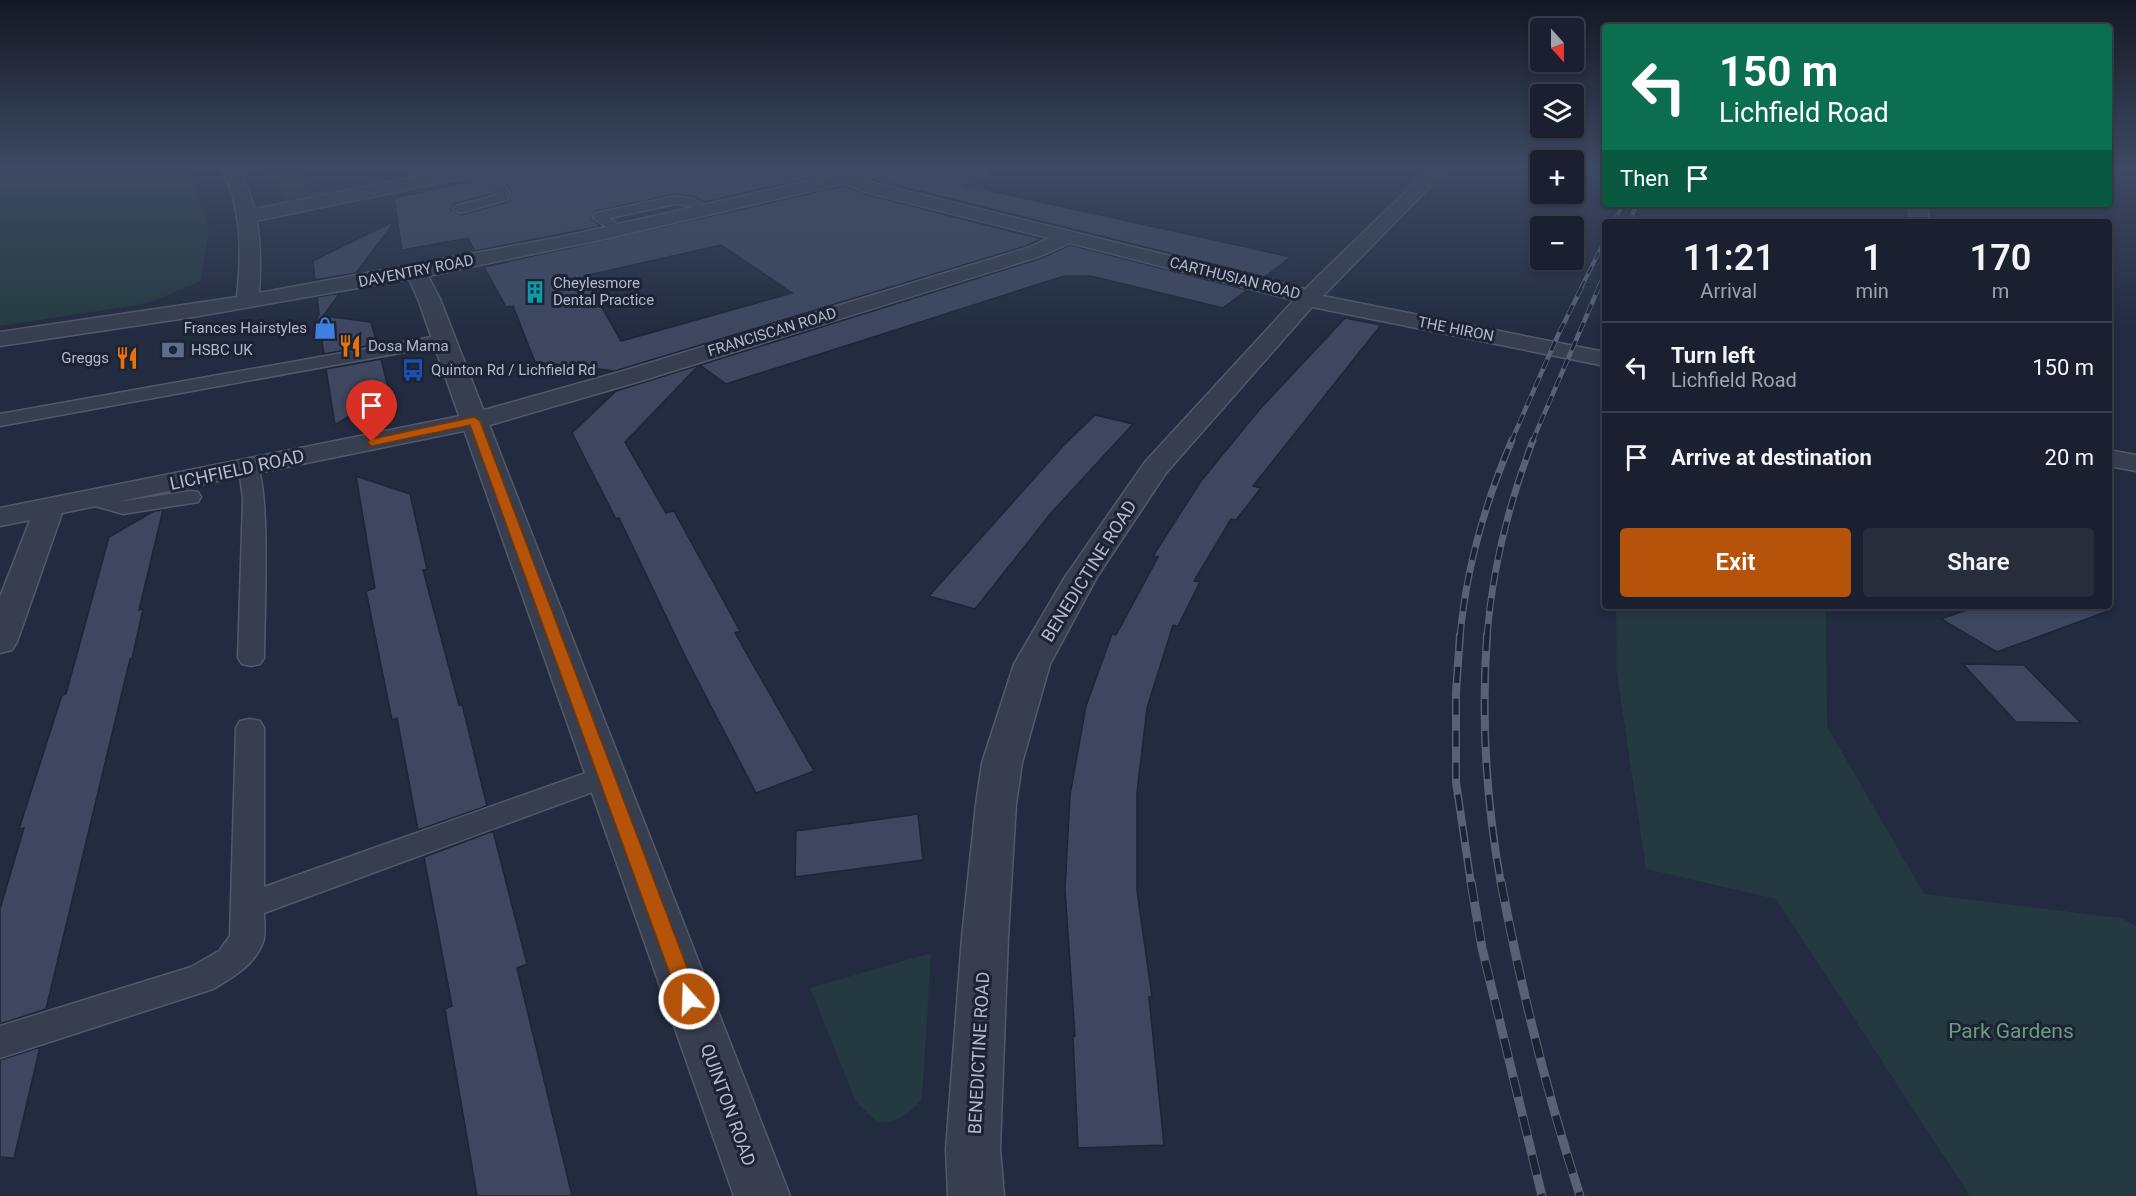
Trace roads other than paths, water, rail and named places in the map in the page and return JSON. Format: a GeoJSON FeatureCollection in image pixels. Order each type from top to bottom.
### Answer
{"type":"FeatureCollection","features":[{"type":"Feature","properties":{"kind":"street"},"geometry":{"type":"LineString","coordinates":[[247,301],[251,249],[250,222]]}},
{"type":"Feature","properties":{"kind":"street","name":"DAVENTRY ROAD"},"geometry":{"type":"LineString","coordinates":[[0,339],[416,272],[656,222]]}},
{"type":"Feature","properties":{"kind":"street","name":"CARTHUSIAN ROAD"},"geometry":{"type":"LineString","coordinates":[[1006,222],[1308,298]]}},
{"type":"Feature","properties":{"kind":"street","name":"BENEDICTINE ROAD"},"geometry":{"type":"LineString","coordinates":[[976,1196],[974,1137],[985,937],[996,804],[1002,763],[1011,728],[1032,664],[1081,577],[1155,468],[1308,298],[1385,222]]}},
{"type":"Feature","properties":{"kind":"street","name":"FRANCISCAN ROAD"},"geometry":{"type":"LineString","coordinates":[[474,421],[580,391],[1034,252],[1068,237]]}},
{"type":"Feature","properties":{"kind":"street","name":"QUINTON ROAD"},"geometry":{"type":"LineString","coordinates":[[416,272],[429,299],[762,1196]]}},
{"type":"Feature","properties":{"kind":"street","name":"THE HIRON"},"geometry":{"type":"LineString","coordinates":[[1308,298],[1602,358]]}},
{"type":"Feature","properties":{"kind":"street","name":"LICHFIELD ROAD"},"geometry":{"type":"LineString","coordinates":[[0,518],[474,421]]}},
{"type":"Feature","properties":{"kind":"street"},"geometry":{"type":"LineString","coordinates":[[2112,459],[2136,463]]}},
{"type":"Feature","properties":{"kind":"street"},"geometry":{"type":"LineString","coordinates":[[0,642],[49,508]]}},
{"type":"Feature","properties":{"kind":"lane"},"geometry":{"type":"LineString","coordinates":[[0,420],[443,340]]}},
{"type":"Feature","properties":{"kind":"lane"},"geometry":{"type":"LineString","coordinates":[[249,468],[254,499],[251,658]]}},
{"type":"Feature","properties":{"kind":"lane"},"geometry":{"type":"LineString","coordinates":[[96,499],[123,508],[190,497]]}},
{"type":"Feature","properties":{"kind":"lane"},"geometry":{"type":"LineString","coordinates":[[0,1042],[201,979],[231,961],[247,940],[250,728]]}},
{"type":"Feature","properties":{"kind":"lane"},"geometry":{"type":"LineString","coordinates":[[247,906],[607,776]]}},
{"type":"Feature","properties":{"kind":"railway"},"geometry":{"type":"LineString","coordinates":[[1581,288],[1602,246]]}},
{"type":"Feature","properties":{"kind":"railway"},"geometry":{"type":"LineString","coordinates":[[1598,288],[1602,279]]}},
{"type":"Feature","properties":{"kind":"railway"},"geometry":{"type":"LineString","coordinates":[[1511,442],[1558,335],[1582,287]]}},
{"type":"Feature","properties":{"kind":"railway"},"geometry":{"type":"LineString","coordinates":[[1532,442],[1599,287]]}},
{"type":"Feature","properties":{"kind":"railway"},"geometry":{"type":"LineString","coordinates":[[1460,637],[1467,586],[1478,536],[1493,488],[1512,440]]}},
{"type":"Feature","properties":{"kind":"railway"},"geometry":{"type":"LineString","coordinates":[[1487,637],[1497,562],[1516,488],[1533,440]]}},
{"type":"Feature","properties":{"kind":"railway"},"geometry":{"type":"LineString","coordinates":[[1460,635],[1456,692],[1456,782],[1471,884]]}},
{"type":"Feature","properties":{"kind":"railway"},"geometry":{"type":"LineString","coordinates":[[1487,635],[1486,760],[1501,884]]}},
{"type":"Feature","properties":{"kind":"railway"},"geometry":{"type":"LineString","coordinates":[[1471,882],[1482,948],[1542,1196]]}},
{"type":"Feature","properties":{"kind":"railway"},"geometry":{"type":"LineString","coordinates":[[1501,882],[1536,1040],[1580,1196]]}},
{"type":"Feature","properties":{"kind":"place","name":"Cheylesmore Dental Practice"},"geometry":{"type":"Point","coordinates":[535,292]}},
{"type":"Feature","properties":{"kind":"place","name":"Frances Hairstyles"},"geometry":{"type":"Point","coordinates":[325,328]}},
{"type":"Feature","properties":{"kind":"place","name":"Dosa Mama"},"geometry":{"type":"Point","coordinates":[350,346]}},
{"type":"Feature","properties":{"kind":"place","name":"HSBC UK"},"geometry":{"type":"Point","coordinates":[173,350]}},
{"type":"Feature","properties":{"kind":"place","name":"Greggs"},"geometry":{"type":"Point","coordinates":[127,358]}},
{"type":"Feature","properties":{"kind":"place","name":"Quinton Rd / Lichfield Rd"},"geometry":{"type":"Point","coordinates":[413,370]}},
{"type":"Feature","properties":{"kind":"park label","name":"Park Gardens"},"geometry":{"type":"Point","coordinates":[2011,1031]}}]}
